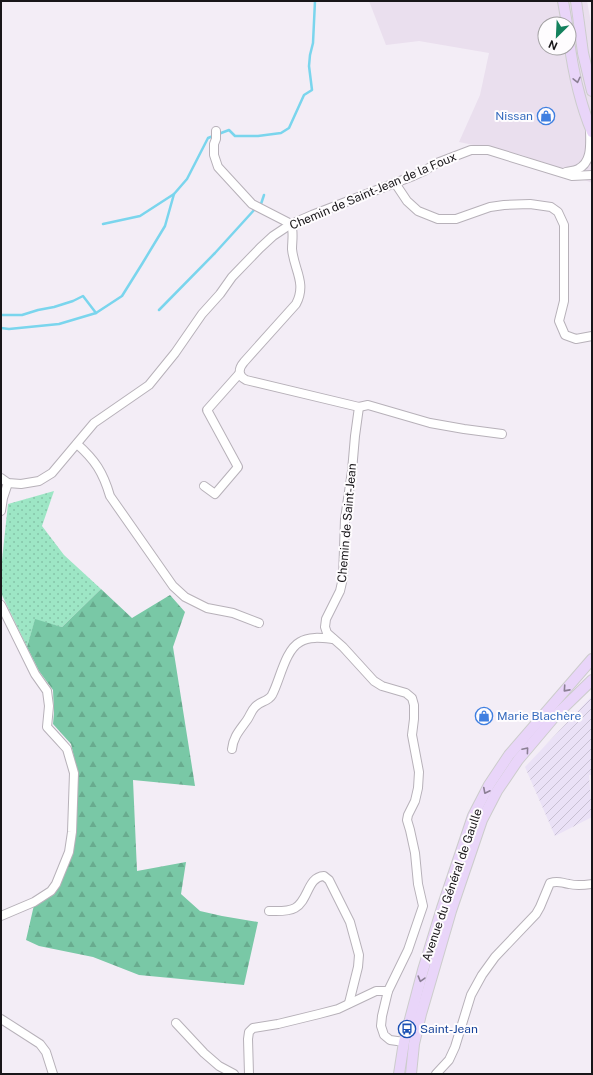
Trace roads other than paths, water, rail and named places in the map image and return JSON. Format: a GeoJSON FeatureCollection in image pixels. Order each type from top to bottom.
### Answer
{"type":"FeatureCollection","features":[{"type":"Feature","properties":{"kind":"main road"},"geometry":{"type":"LineString","coordinates":[[563,1],[565,16]]}},
{"type":"Feature","properties":{"kind":"main road"},"geometry":{"type":"LineString","coordinates":[[576,1],[583,53],[592,91]]}},
{"type":"Feature","properties":{"kind":"main road"},"geometry":{"type":"LineString","coordinates":[[572,56],[576,78],[591,130]]}},
{"type":"Feature","properties":{"kind":"main road","name":"Avenue du Général de Gaulle"},"geometry":{"type":"LineString","coordinates":[[399,1074],[404,1042],[412,1011],[442,908],[473,816],[489,785],[509,755],[592,659]]}},
{"type":"Feature","properties":{"kind":"main road","name":"Avenue du Général de Gaulle"},"geometry":{"type":"LineString","coordinates":[[412,1074],[414,1044],[423,1007],[451,911],[482,820],[497,791],[518,760],[556,715],[592,680]]}},
{"type":"Feature","properties":{"kind":"street"},"geometry":{"type":"LineString","coordinates":[[563,173],[578,170],[588,162],[591,152],[591,130]]}},
{"type":"Feature","properties":{"kind":"street"},"geometry":{"type":"LineString","coordinates":[[204,486],[215,494],[238,466],[207,410],[239,374],[239,369],[244,362],[293,308],[299,298],[301,288],[292,250],[293,238],[291,224],[252,204],[218,167],[214,155],[216,135]]}},
{"type":"Feature","properties":{"kind":"street","name":"Chemin de Saint-Jean de la Foux"},"geometry":{"type":"LineString","coordinates":[[1,511],[4,480],[21,484],[39,481],[52,473],[94,423],[149,385],[202,314],[220,294],[232,277],[273,236],[291,224],[395,183],[424,171],[437,163],[471,150],[488,150],[572,176],[592,175]]}},
{"type":"Feature","properties":{"kind":"street"},"geometry":{"type":"LineString","coordinates":[[395,183],[407,201],[418,211],[438,219],[456,219],[490,207],[504,204],[530,204],[551,207],[558,212],[564,225],[564,301],[559,322],[565,335],[576,339],[592,336]]}},
{"type":"Feature","properties":{"kind":"street"},"geometry":{"type":"LineString","coordinates":[[239,374],[241,378],[246,380],[359,407],[368,405],[430,423],[502,434]]}},
{"type":"Feature","properties":{"kind":"street","name":"Chemin de Saint-Jean"},"geometry":{"type":"LineString","coordinates":[[359,407],[345,519],[343,578],[340,591],[326,619],[325,627],[327,633],[344,647],[374,681],[382,686],[406,693],[412,698],[414,706],[412,735],[419,772],[415,801],[408,814],[407,820],[415,853],[418,884],[423,906],[408,950],[388,992],[381,1026],[384,1035],[390,1040],[404,1042]]}},
{"type":"Feature","properties":{"kind":"street"},"geometry":{"type":"LineString","coordinates":[[77,444],[94,461],[105,479],[110,496],[173,586],[184,597],[207,608],[233,613],[259,623]]}},
{"type":"Feature","properties":{"kind":"street"},"geometry":{"type":"LineString","coordinates":[[1,605],[35,674],[47,692],[49,706],[47,727],[67,749],[74,773],[72,832],[69,852],[56,884],[51,891],[34,902],[1,916]]}},
{"type":"Feature","properties":{"kind":"street"},"geometry":{"type":"LineString","coordinates":[[232,749],[234,738],[255,707],[269,699],[271,696],[290,651],[300,641],[308,639],[333,639]]}},
{"type":"Feature","properties":{"kind":"street"},"geometry":{"type":"LineString","coordinates":[[269,911],[289,910],[295,908],[301,902],[313,880],[318,876],[324,876],[329,880],[350,922],[359,955],[358,967],[349,1003]]}},
{"type":"Feature","properties":{"kind":"street"},"geometry":{"type":"LineString","coordinates":[[436,1074],[449,1060],[455,1047],[471,995],[482,975],[495,958],[536,914],[550,883],[556,881],[579,886],[592,884]]}},
{"type":"Feature","properties":{"kind":"street"},"geometry":{"type":"LineString","coordinates":[[248,1074],[248,1039],[249,1032],[253,1028],[301,1019],[338,1009],[376,991],[388,992]]}},
{"type":"Feature","properties":{"kind":"street"},"geometry":{"type":"LineString","coordinates":[[1,1019],[40,1044],[46,1052],[53,1074]]}},
{"type":"Feature","properties":{"kind":"street"},"geometry":{"type":"LineString","coordinates":[[176,1023],[204,1054],[219,1066],[234,1074]]}},
{"type":"Feature","properties":{"kind":"waterway"},"geometry":{"type":"LineString","coordinates":[[103,224],[140,216],[174,194],[187,179],[208,138],[229,130],[235,136],[258,136],[281,133],[289,128],[304,95],[312,90],[309,66],[313,43],[315,1]]}},
{"type":"Feature","properties":{"kind":"waterway"},"geometry":{"type":"LineString","coordinates":[[1,328],[9,329],[59,324],[96,313],[122,296],[165,226],[174,194]]}},
{"type":"Feature","properties":{"kind":"waterway"},"geometry":{"type":"LineString","coordinates":[[261,204],[264,195]]}},
{"type":"Feature","properties":{"kind":"waterway"},"geometry":{"type":"LineString","coordinates":[[159,310],[215,253],[255,209]]}},
{"type":"Feature","properties":{"kind":"waterway"},"geometry":{"type":"LineString","coordinates":[[1,315],[22,315],[54,307],[83,296],[96,313]]}},
{"type":"Feature","properties":{"kind":"place","name":"Nissan"},"geometry":{"type":"Point","coordinates":[546,116]}},
{"type":"Feature","properties":{"kind":"place","name":"Marie Blachère"},"geometry":{"type":"Point","coordinates":[484,716]}},
{"type":"Feature","properties":{"kind":"place","name":"Saint-Jean"},"geometry":{"type":"Point","coordinates":[407,1029]}}]}
